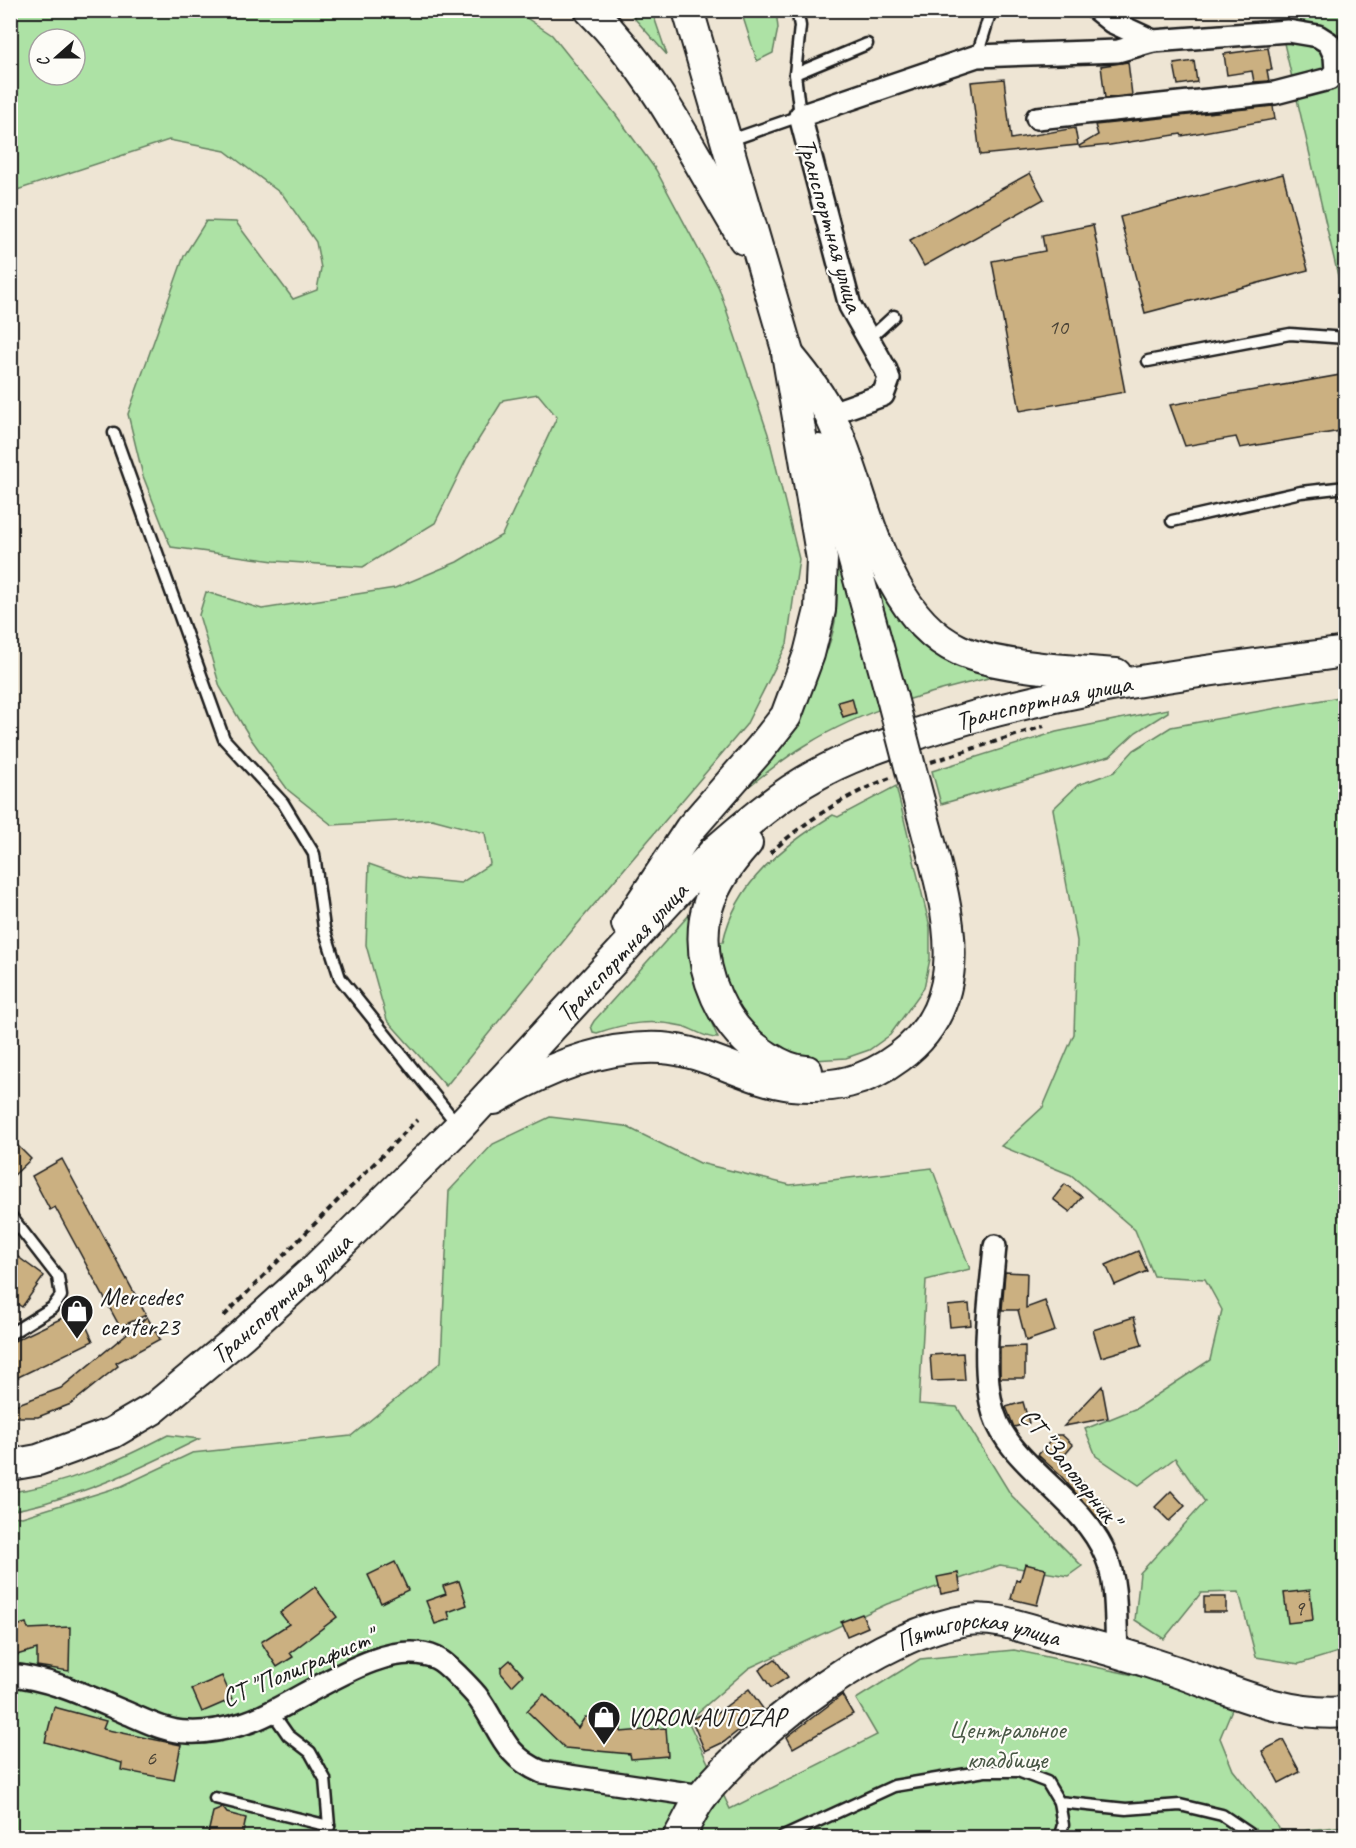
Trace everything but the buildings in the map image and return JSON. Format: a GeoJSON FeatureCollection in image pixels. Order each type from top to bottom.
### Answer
{"type":"FeatureCollection","features":[{"type":"Feature","properties":{"kind":"main road"},"geometry":{"type":"LineString","coordinates":[[590,10],[612,31],[662,96],[766,275]]}},
{"type":"Feature","properties":{"kind":"main road"},"geometry":{"type":"LineString","coordinates":[[466,1119],[516,1086],[547,1073],[615,1051],[662,1048],[711,1058],[754,1076],[789,1085],[816,1087],[840,1085],[866,1078],[915,1046],[933,1023],[943,1005],[949,979],[951,952],[936,871],[892,698],[846,532],[787,353],[688,10]]}},
{"type":"Feature","properties":{"kind":"main road"},"geometry":{"type":"LineString","coordinates":[[787,353],[812,384],[829,414],[891,575],[910,610],[934,635],[960,650],[1017,664],[1161,677]]}},
{"type":"Feature","properties":{"kind":"main road"},"geometry":{"type":"LineString","coordinates":[[580,995],[690,829],[786,716],[809,654],[820,610],[822,559],[787,353]]}},
{"type":"Feature","properties":{"kind":"main road","name":"Транспортная улица"},"geometry":{"type":"LineString","coordinates":[[10,1465],[38,1460],[75,1449],[112,1433],[153,1409],[191,1379],[317,1267],[466,1119],[715,851],[754,817],[815,775],[867,751],[956,722],[1059,695],[1161,677],[1346,652]]}},
{"type":"Feature","properties":{"kind":"main road"},"geometry":{"type":"LineString","coordinates":[[815,775],[746,845],[724,871],[713,892],[705,915],[703,938],[705,960],[714,991],[728,1020],[746,1041],[780,1065],[801,1071],[857,1068],[915,1046]]}},
{"type":"Feature","properties":{"kind":"main road","name":"Пятигорская улица"},"geometry":{"type":"LineString","coordinates":[[678,1838],[702,1796],[759,1738],[811,1695],[878,1652],[928,1631],[969,1620],[990,1621],[1117,1651],[1270,1704],[1327,1714],[1346,1712]]}},
{"type":"Feature","properties":{"kind":"street"},"geometry":{"type":"LineString","coordinates":[[1097,10],[1112,22],[1153,41]]}},
{"type":"Feature","properties":{"kind":"street","name":"Транспортная улица"},"geometry":{"type":"LineString","coordinates":[[829,414],[883,395],[887,388],[886,370],[867,341],[850,306],[800,116],[977,56],[1118,51],[1153,41],[1288,30],[1305,32],[1329,43],[1335,56],[1336,71],[1329,79],[1321,83],[1275,93],[1037,118]]}},
{"type":"Feature","properties":{"kind":"street","name":"СТ \"Заполярник\""},"geometry":{"type":"LineString","coordinates":[[995,1246],[988,1325],[989,1386],[994,1414],[1007,1441],[1085,1519],[1106,1556],[1113,1578],[1117,1651]]}},
{"type":"Feature","properties":{"kind":"street","name":"СТ \"Полиграфист\""},"geometry":{"type":"LineString","coordinates":[[12,1676],[27,1677],[96,1699],[161,1727],[186,1732],[243,1724],[272,1712],[345,1671],[392,1656],[420,1654],[436,1658],[476,1695],[502,1741],[524,1764],[542,1772],[702,1796]]}},
{"type":"Feature","properties":{"kind":"lane"},"geometry":{"type":"LineString","coordinates":[[726,141],[800,116],[795,74],[800,26],[797,10]]}},
{"type":"Feature","properties":{"kind":"lane"},"geometry":{"type":"LineString","coordinates":[[977,56],[991,10]]}},
{"type":"Feature","properties":{"kind":"lane"},"geometry":{"type":"LineString","coordinates":[[795,74],[867,44]]}},
{"type":"Feature","properties":{"kind":"lane"},"geometry":{"type":"LineString","coordinates":[[867,341],[894,316]]}},
{"type":"Feature","properties":{"kind":"lane"},"geometry":{"type":"LineString","coordinates":[[1148,361],[1290,333],[1346,338]]}},
{"type":"Feature","properties":{"kind":"lane"},"geometry":{"type":"LineString","coordinates":[[114,433],[224,739],[283,803],[314,854],[324,928],[340,978],[466,1119]]}},
{"type":"Feature","properties":{"kind":"lane"},"geometry":{"type":"LineString","coordinates":[[1172,520],[1300,492],[1346,487]]}},
{"type":"Feature","properties":{"kind":"lane"},"geometry":{"type":"LineString","coordinates":[[10,1215],[58,1277],[61,1296],[52,1308],[11,1332]]}},
{"type":"Feature","properties":{"kind":"lane"},"geometry":{"type":"LineString","coordinates":[[272,1712],[288,1735],[310,1752],[325,1779],[329,1826],[326,1838]]}},
{"type":"Feature","properties":{"kind":"lane"},"geometry":{"type":"LineString","coordinates":[[781,1838],[894,1786],[985,1771],[1018,1771],[1047,1782],[1059,1802],[1064,1825],[1059,1838]]}},
{"type":"Feature","properties":{"kind":"lane"},"geometry":{"type":"LineString","coordinates":[[215,1798],[329,1826]]}},
{"type":"Feature","properties":{"kind":"lane"},"geometry":{"type":"LineString","coordinates":[[1059,1802],[1126,1809],[1180,1805],[1222,1815],[1253,1836]]}},
{"type":"Feature","properties":{"kind":"path"},"geometry":{"type":"LineString","coordinates":[[929,762],[1053,724]]}},
{"type":"Feature","properties":{"kind":"path"},"geometry":{"type":"LineString","coordinates":[[763,859],[801,827],[840,802],[892,777]]}},
{"type":"Feature","properties":{"kind":"path"},"geometry":{"type":"LineString","coordinates":[[222,1317],[417,1120]]}},
{"type":"Feature","properties":{"kind":"green space"},"geometry":{"type":"Polygon","coordinates":[[[11,10],[516,11],[552,35],[616,115],[656,170],[719,288],[768,434],[799,559],[787,644],[746,725],[575,927],[446,1086],[387,1020],[366,945],[369,864],[409,878],[461,883],[490,864],[485,833],[432,819],[332,825],[288,790],[251,739],[220,687],[199,615],[206,592],[262,609],[395,588],[457,562],[502,535],[557,417],[538,394],[503,400],[467,458],[435,523],[363,567],[274,561],[171,547],[143,476],[128,414],[184,256],[206,221],[236,222],[293,299],[317,290],[321,268],[316,242],[283,195],[225,151],[169,140],[11,192],[11,10]]]}},
{"type":"Feature","properties":{"kind":"green space"},"geometry":{"type":"Polygon","coordinates":[[[628,11],[652,11],[667,55],[628,11]]]}},
{"type":"Feature","properties":{"kind":"green space"},"geometry":{"type":"Polygon","coordinates":[[[741,11],[776,11],[778,28],[773,53],[757,61],[741,11]]]}},
{"type":"Feature","properties":{"kind":"green space"},"geometry":{"type":"Polygon","coordinates":[[[1303,11],[1345,11],[1345,306],[1283,39],[1303,11]]]}},
{"type":"Feature","properties":{"kind":"green space"},"geometry":{"type":"Polygon","coordinates":[[[837,554],[847,598],[892,581],[1001,675],[925,694],[852,721],[796,751],[732,800],[795,711],[822,662],[831,638],[836,614],[837,554]]]}},
{"type":"Feature","properties":{"kind":"green space"},"geometry":{"type":"Polygon","coordinates":[[[1345,696],[1345,1650],[1299,1664],[1256,1657],[1239,1592],[1201,1593],[1164,1639],[1135,1620],[1140,1573],[1205,1502],[1175,1458],[1139,1485],[1096,1456],[1085,1429],[1137,1408],[1210,1360],[1222,1310],[1205,1279],[1154,1276],[1135,1230],[1071,1175],[1001,1146],[1043,1107],[1074,1034],[1077,941],[1053,809],[1078,785],[1114,772],[1134,750],[1171,727],[1345,696]]]}},
{"type":"Feature","properties":{"kind":"green space"},"geometry":{"type":"Polygon","coordinates":[[[1168,709],[1168,712],[1136,732],[1110,756],[941,804],[932,771],[1056,732],[1168,709]]]}},
{"type":"Feature","properties":{"kind":"green space"},"geometry":{"type":"Polygon","coordinates":[[[896,786],[930,927],[930,959],[924,988],[890,1035],[869,1050],[846,1058],[814,1060],[784,1051],[742,1020],[718,967],[719,942],[723,942],[729,921],[750,884],[780,853],[833,815],[838,817],[896,786]]]}},
{"type":"Feature","properties":{"kind":"green space"},"geometry":{"type":"Polygon","coordinates":[[[698,905],[692,965],[697,989],[718,1038],[709,1037],[682,1026],[660,1023],[628,1025],[593,1032],[591,1026],[594,1021],[698,905]]]}},
{"type":"Feature","properties":{"kind":"green space","name":"Центральное кладбище"},"geometry":{"type":"Polygon","coordinates":[[[550,1117],[625,1126],[700,1163],[790,1185],[932,1168],[970,1269],[926,1280],[919,1404],[957,1407],[1011,1495],[1082,1566],[1068,1576],[1000,1565],[887,1604],[749,1668],[688,1721],[730,1809],[877,1735],[856,1699],[920,1659],[1014,1650],[1186,1686],[1233,1707],[1220,1738],[1233,1770],[1286,1837],[11,1837],[10,1516],[22,1517],[122,1486],[192,1453],[351,1436],[441,1362],[449,1191],[493,1144],[550,1117]]]}},
{"type":"Feature","properties":{"kind":"green space"},"geometry":{"type":"Polygon","coordinates":[[[168,1435],[199,1439],[97,1486],[36,1506],[11,1510],[11,1492],[72,1478],[130,1454],[168,1435]]]}},
{"type":"Feature","properties":{"kind":"green space"},"geometry":{"type":"Polygon","coordinates":[[[1345,1826],[1345,1837],[1296,1837],[1307,1830],[1345,1826]]]}},
{"type":"Feature","properties":{"kind":"place","name":"Mercedes center23"},"geometry":{"type":"Point","coordinates":[77,1340]}},
{"type":"Feature","properties":{"kind":"place","name":"VORON.AUTOZAP"},"geometry":{"type":"Point","coordinates":[604,1746]}}]}
